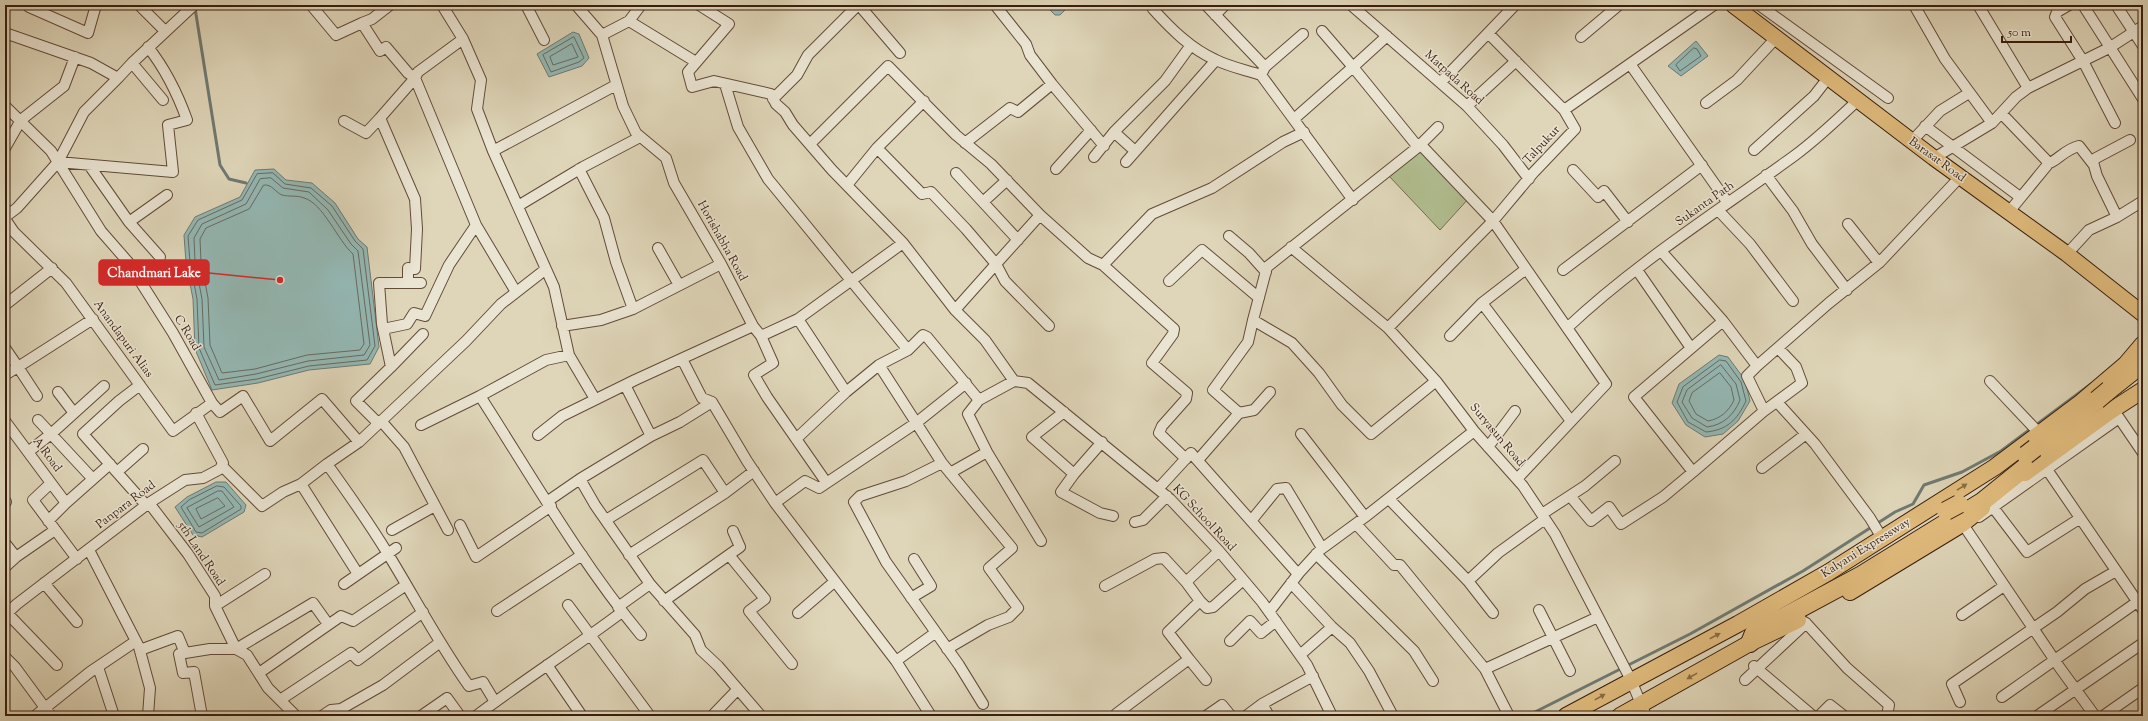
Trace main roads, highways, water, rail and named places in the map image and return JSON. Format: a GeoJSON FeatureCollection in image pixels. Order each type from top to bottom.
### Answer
{"type":"FeatureCollection","features":[{"type":"Feature","properties":{"kind":"highway"},"geometry":{"type":"LineString","coordinates":[[2108,402],[2126,364],[2143,344]]}},
{"type":"Feature","properties":{"kind":"highway"},"geometry":{"type":"LineString","coordinates":[[2108,402],[2143,363]]}},
{"type":"Feature","properties":{"kind":"highway"},"geometry":{"type":"LineString","coordinates":[[1620,716],[1643,711],[1750,643],[1802,621],[1877,577],[1957,514],[1978,493],[2035,448],[2143,378]]}},
{"type":"Feature","properties":{"kind":"highway"},"geometry":{"type":"LineString","coordinates":[[2108,402],[2143,390]]}},
{"type":"Feature","properties":{"kind":"highway"},"geometry":{"type":"LineString","coordinates":[[1744,621],[1753,626],[1957,514]]}},
{"type":"Feature","properties":{"kind":"highway"},"geometry":{"type":"LineString","coordinates":[[1750,643],[1754,633],[1862,575],[1957,514]]}},
{"type":"Feature","properties":{"kind":"highway","name":"Kalyani Expressway"},"geometry":{"type":"LineString","coordinates":[[1566,716],[1630,680],[1744,621],[1829,572],[1880,534],[1957,514]]}},
{"type":"Feature","properties":{"kind":"main road","name":"Barasat Road"},"geometry":{"type":"LineString","coordinates":[[1733,5],[1934,158],[2066,254],[2143,314]]}},
{"type":"Feature","properties":{"kind":"water"},"geometry":{"type":"Polygon","coordinates":[[[1045,5],[1070,5],[1060,15],[1055,15],[1045,5]]]}},
{"type":"Feature","properties":{"kind":"water"},"geometry":{"type":"Polygon","coordinates":[[[573,32],[579,34],[589,58],[582,66],[549,77],[537,54],[573,32]]]}},
{"type":"Feature","properties":{"kind":"water"},"geometry":{"type":"Polygon","coordinates":[[[1696,41],[1708,56],[1681,76],[1668,66],[1696,41]]]}},
{"type":"Feature","properties":{"kind":"water"},"geometry":{"type":"Polygon","coordinates":[[[274,169],[286,180],[312,183],[335,203],[358,239],[367,247],[379,347],[370,364],[309,370],[258,383],[212,390],[195,349],[193,299],[186,263],[184,235],[195,217],[240,197],[255,170],[274,169]]]}},
{"type":"Feature","properties":{"kind":"water"},"geometry":{"type":"Polygon","coordinates":[[[1719,355],[1728,357],[1745,380],[1750,401],[1738,421],[1723,434],[1705,437],[1686,425],[1672,403],[1679,384],[1719,355]]]}},
{"type":"Feature","properties":{"kind":"water"},"geometry":{"type":"Polygon","coordinates":[[[216,482],[226,482],[246,505],[244,512],[202,537],[193,535],[175,507],[187,497],[216,482]]]}},
{"type":"Feature","properties":{"kind":"waterway"},"geometry":{"type":"LineString","coordinates":[[195,8],[220,165],[229,179],[246,183]]}},
{"type":"Feature","properties":{"kind":"waterway"},"geometry":{"type":"LineString","coordinates":[[1527,716],[1690,634],[1803,571],[1895,512],[1913,504],[1924,485],[1962,472],[2001,451],[2091,384]]}},
{"type":"Feature","properties":{"kind":"place","name":"Chandmari Lake"},"geometry":{"type":"Point","coordinates":[280,280]}}]}
